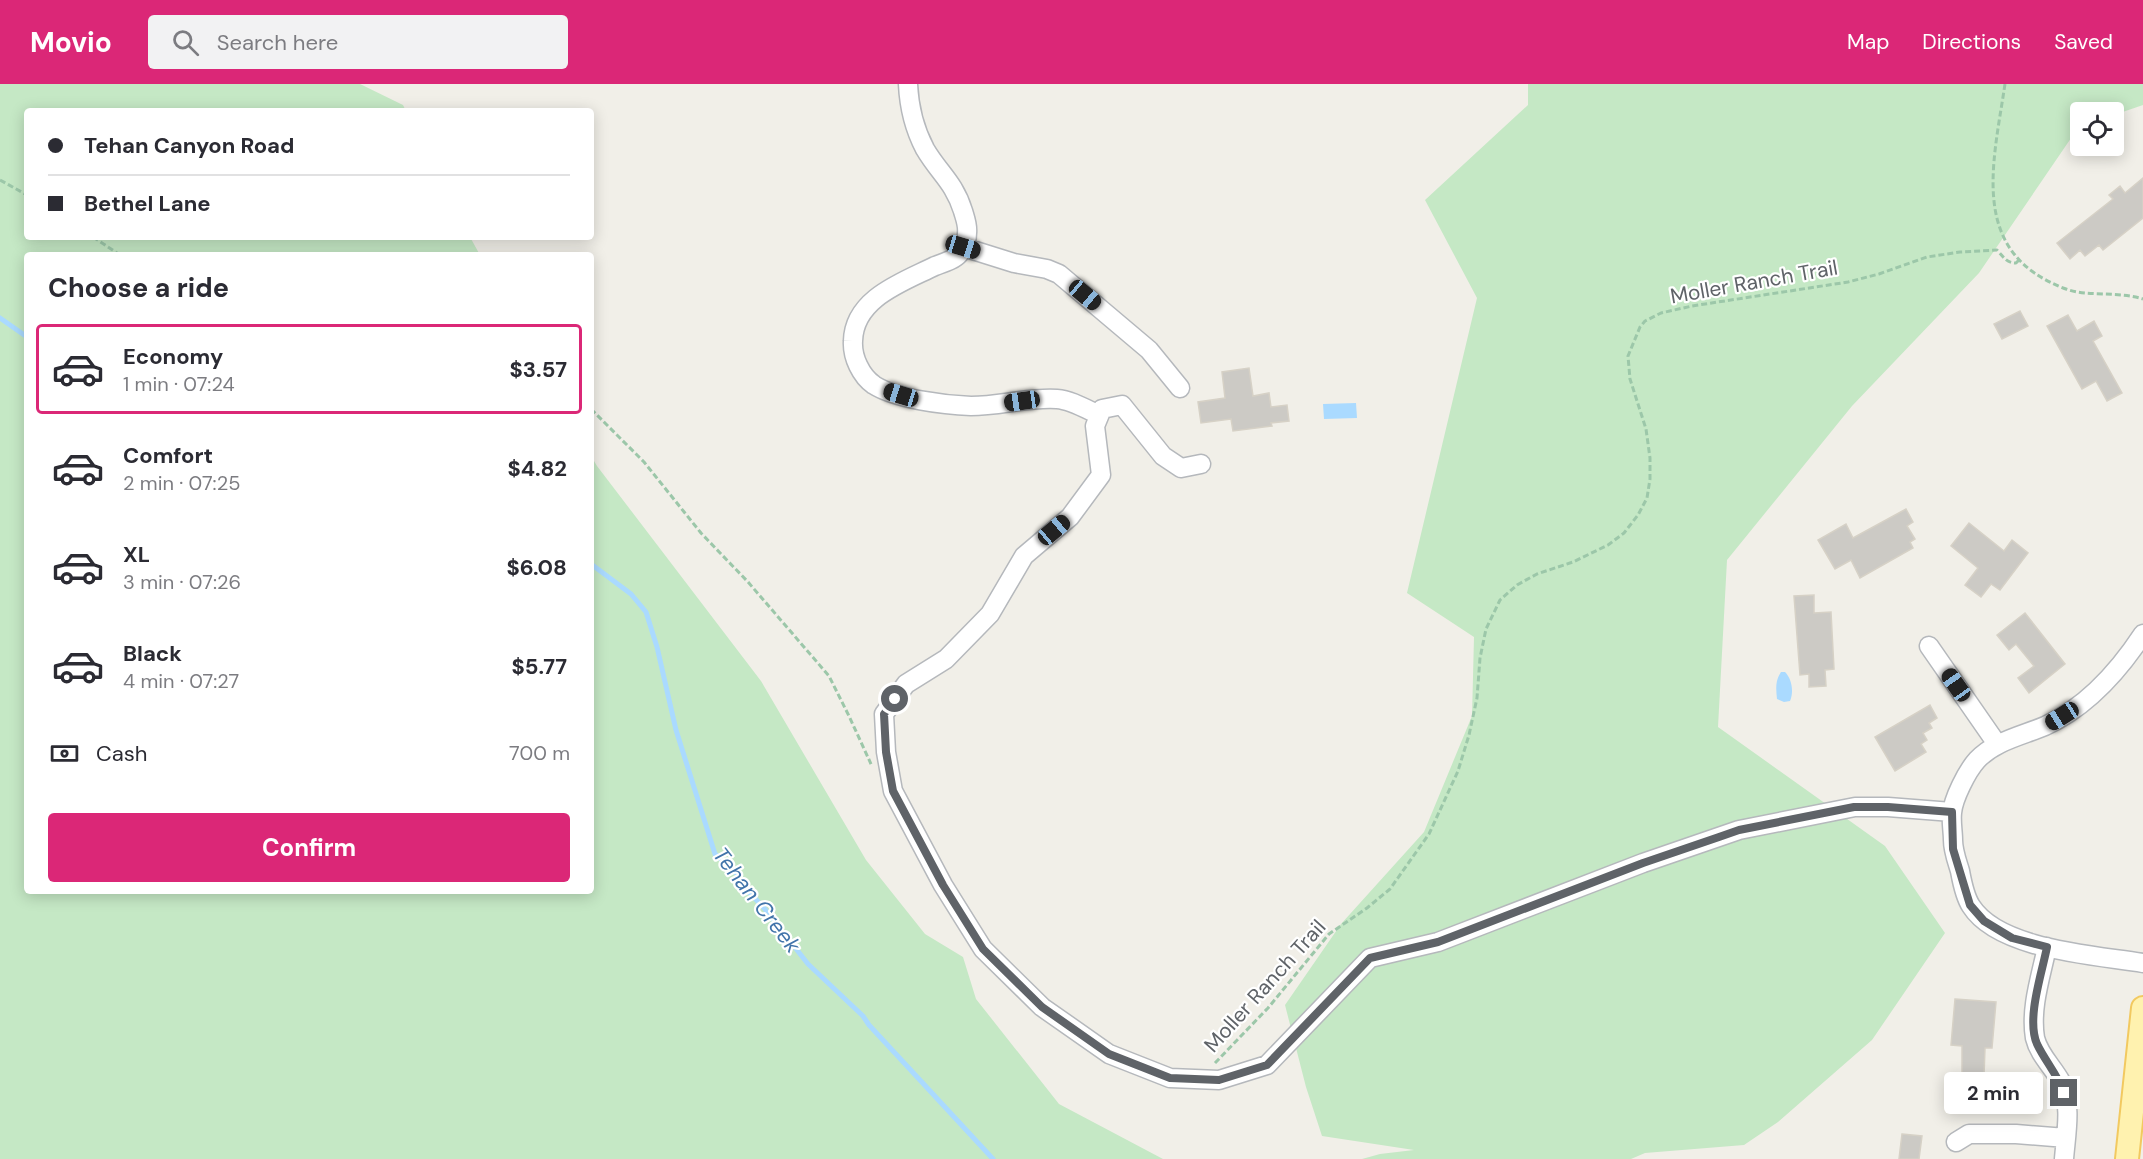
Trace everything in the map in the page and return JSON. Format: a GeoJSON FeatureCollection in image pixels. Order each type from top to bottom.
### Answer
{"type":"FeatureCollection","features":[{"type":"Feature","properties":{"kind":"main road"},"geometry":{"type":"LineString","coordinates":[[2127,1159],[2143,1008]]}},
{"type":"Feature","properties":{"kind":"street"},"geometry":{"type":"LineString","coordinates":[[908,84],[919,136],[930,157],[959,197],[967,224],[967,235],[958,256],[895,286],[868,305],[854,330],[853,344],[856,360],[863,374],[873,384],[884,390],[938,402],[971,406],[1060,399],[1099,415]]}},
{"type":"Feature","properties":{"kind":"street"},"geometry":{"type":"LineString","coordinates":[[963,247],[1059,274],[1149,350],[1180,388]]}},
{"type":"Feature","properties":{"kind":"street"},"geometry":{"type":"LineString","coordinates":[[1201,464],[1181,468],[1163,456],[1122,405],[1102,409],[1095,426],[1101,475],[1070,517],[1024,556],[990,614],[946,659],[906,684],[884,714],[886,752],[893,791],[943,885],[983,949],[1042,1007],[1109,1054],[1170,1078],[1219,1080],[1267,1065],[1370,958],[1438,942],[1643,863],[1739,830],[1854,807],[1952,812]]}},
{"type":"Feature","properties":{"kind":"street"},"geometry":{"type":"LineString","coordinates":[[2143,634],[2123,664],[2100,689],[2047,725],[1997,744],[1976,761],[1962,785],[1952,812],[1953,849],[1970,905],[1984,921],[2012,938],[2047,947],[2143,963]]}},
{"type":"Feature","properties":{"kind":"street"},"geometry":{"type":"LineString","coordinates":[[1929,646],[1997,744]]}},
{"type":"Feature","properties":{"kind":"street"},"geometry":{"type":"LineString","coordinates":[[2047,947],[2034,1011],[2034,1028],[2036,1041],[2048,1065],[2060,1080],[2064,1093],[2068,1118],[2064,1159]]}},
{"type":"Feature","properties":{"kind":"street"},"geometry":{"type":"LineString","coordinates":[[1956,1142],[1969,1134],[2016,1134],[2066,1138]]}},
{"type":"Feature","properties":{"kind":"path"},"geometry":{"type":"LineString","coordinates":[[2005,84],[1992,172],[1994,210],[2007,247],[2033,273],[2068,290],[2129,295],[2143,299]]}},
{"type":"Feature","properties":{"kind":"path"},"geometry":{"type":"LineString","coordinates":[[0,180],[24,193]]}},
{"type":"Feature","properties":{"kind":"path"},"geometry":{"type":"LineString","coordinates":[[98,240],[116,252]]}},
{"type":"Feature","properties":{"kind":"path","name":"Moller Ranch Trail"},"geometry":{"type":"LineString","coordinates":[[1199,1080],[1268,1008],[1329,934],[1390,889],[1429,834],[1458,771],[1469,735],[1477,698],[1480,658],[1486,629],[1500,600],[1517,585],[1537,574],[1574,562],[1608,545],[1624,533],[1638,514],[1647,498],[1650,458],[1646,429],[1630,379],[1628,356],[1645,321],[1661,313],[1692,306],[1848,282],[1879,274],[1927,256],[1996,250],[2011,263],[2016,263],[2020,259]]}},
{"type":"Feature","properties":{"kind":"path"},"geometry":{"type":"LineString","coordinates":[[594,412],[644,462],[701,533],[748,582],[829,676],[868,762],[893,791]]}},
{"type":"Feature","properties":{"kind":"green space"},"geometry":{"type":"Polygon","coordinates":[[[0,84],[360,84],[403,105],[404,108],[24,108],[24,240],[472,240],[478,252],[24,252],[24,894],[594,894],[594,461],[761,681],[866,860],[925,934],[963,957],[976,999],[1059,1104],[1163,1159],[0,1159],[0,84]]]}},
{"type":"Feature","properties":{"kind":"green space"},"geometry":{"type":"Polygon","coordinates":[[[1528,84],[2143,84],[2143,105],[2124,112],[2124,102],[2070,102],[2070,140],[1979,273],[1852,406],[1727,560],[1718,727],[1885,846],[1945,933],[1872,1040],[1778,1122],[1744,1145],[1645,1153],[1631,1159],[1362,1159],[1380,1154],[1414,1150],[1322,1136],[1306,1087],[1285,1005],[1341,924],[1424,832],[1472,716],[1474,637],[1407,593],[1477,298],[1425,200],[1528,105],[1528,84]]]}},
{"type":"Feature","properties":{"kind":"water"},"geometry":{"type":"Polygon","coordinates":[[[1356,403],[1357,418],[1324,419],[1323,404],[1356,403]]]}},
{"type":"Feature","properties":{"kind":"water"},"geometry":{"type":"Polygon","coordinates":[[[1781,672],[1785,672],[1791,682],[1790,701],[1784,702],[1777,699],[1776,688],[1781,672]]]}},
{"type":"Feature","properties":{"kind":"building"},"geometry":{"type":"Polygon","coordinates":[[[2143,178],[2143,218],[2103,250],[2099,245],[2085,256],[2080,250],[2070,259],[2057,243],[2113,199],[2109,195],[2120,186],[2125,193],[2143,178]]]}},
{"type":"Feature","properties":{"kind":"building"},"geometry":{"type":"Polygon","coordinates":[[[2020,311],[2028,326],[2002,339],[1994,324],[2020,311]]]}},
{"type":"Feature","properties":{"kind":"building"},"geometry":{"type":"Polygon","coordinates":[[[2068,315],[2077,331],[2094,321],[2102,336],[2093,341],[2122,393],[2107,401],[2096,381],[2082,389],[2047,326],[2068,315]]]}},
{"type":"Feature","properties":{"kind":"building"},"geometry":{"type":"Polygon","coordinates":[[[1249,368],[1253,396],[1269,393],[1271,407],[1287,405],[1289,421],[1271,423],[1272,426],[1233,431],[1231,419],[1201,423],[1198,402],[1225,398],[1222,372],[1249,368]]]}},
{"type":"Feature","properties":{"kind":"building"},"geometry":{"type":"Polygon","coordinates":[[[1906,509],[1913,522],[1907,526],[1915,539],[1910,542],[1913,548],[1860,578],[1851,560],[1835,569],[1818,540],[1846,524],[1853,538],[1906,509]]]}},
{"type":"Feature","properties":{"kind":"building"},"geometry":{"type":"Polygon","coordinates":[[[1969,523],[2004,551],[2012,540],[2028,553],[2000,590],[1991,584],[1981,597],[1965,585],[1978,568],[1951,546],[1969,523]]]}},
{"type":"Feature","properties":{"kind":"building"},"geometry":{"type":"Polygon","coordinates":[[[1814,595],[1814,613],[1831,612],[1834,669],[1825,670],[1826,686],[1809,687],[1809,674],[1800,675],[1794,596],[1814,595]]]}},
{"type":"Feature","properties":{"kind":"building"},"geometry":{"type":"Polygon","coordinates":[[[2025,613],[2065,664],[2029,693],[2018,678],[2034,666],[2016,644],[2009,650],[1997,635],[2025,613]]]}},
{"type":"Feature","properties":{"kind":"building"},"geometry":{"type":"Polygon","coordinates":[[[1930,705],[1937,718],[1929,723],[1932,728],[1923,733],[1927,740],[1921,744],[1926,752],[1895,771],[1875,737],[1930,705]]]}},
{"type":"Feature","properties":{"kind":"building"},"geometry":{"type":"Polygon","coordinates":[[[1955,999],[1996,1002],[1992,1048],[1985,1048],[1984,1076],[1962,1075],[1962,1046],[1951,1045],[1955,999]]]}},
{"type":"Feature","properties":{"kind":"building"},"geometry":{"type":"Polygon","coordinates":[[[1902,1134],[1922,1136],[1919,1159],[1899,1159],[1902,1134]]]}},
{"type":"Feature","properties":{"kind":"waterway","name":"Tehan Creek"},"geometry":{"type":"LineString","coordinates":[[0,318],[24,335]]}},
{"type":"Feature","properties":{"kind":"waterway","name":"Tehan Creek"},"geometry":{"type":"LineString","coordinates":[[594,566],[631,594],[646,612],[657,647],[676,730],[715,854],[734,870],[748,891],[808,964],[863,1016],[993,1159]]}},
{"type":"Feature","properties":{"kind":"route"},"geometry":{"type":"LineString","coordinates":[[895,699],[884,714],[886,752],[893,791],[943,885],[983,949],[1042,1007],[1109,1054],[1170,1078],[1219,1080],[1267,1065],[1370,958],[1438,942],[1643,863],[1739,830],[1854,807],[1888,807],[1952,812],[1953,849],[1970,905],[1984,921],[2012,938],[2047,947],[2034,1011],[2034,1028],[2036,1041],[2048,1065],[2060,1080],[2064,1093]]}}]}
